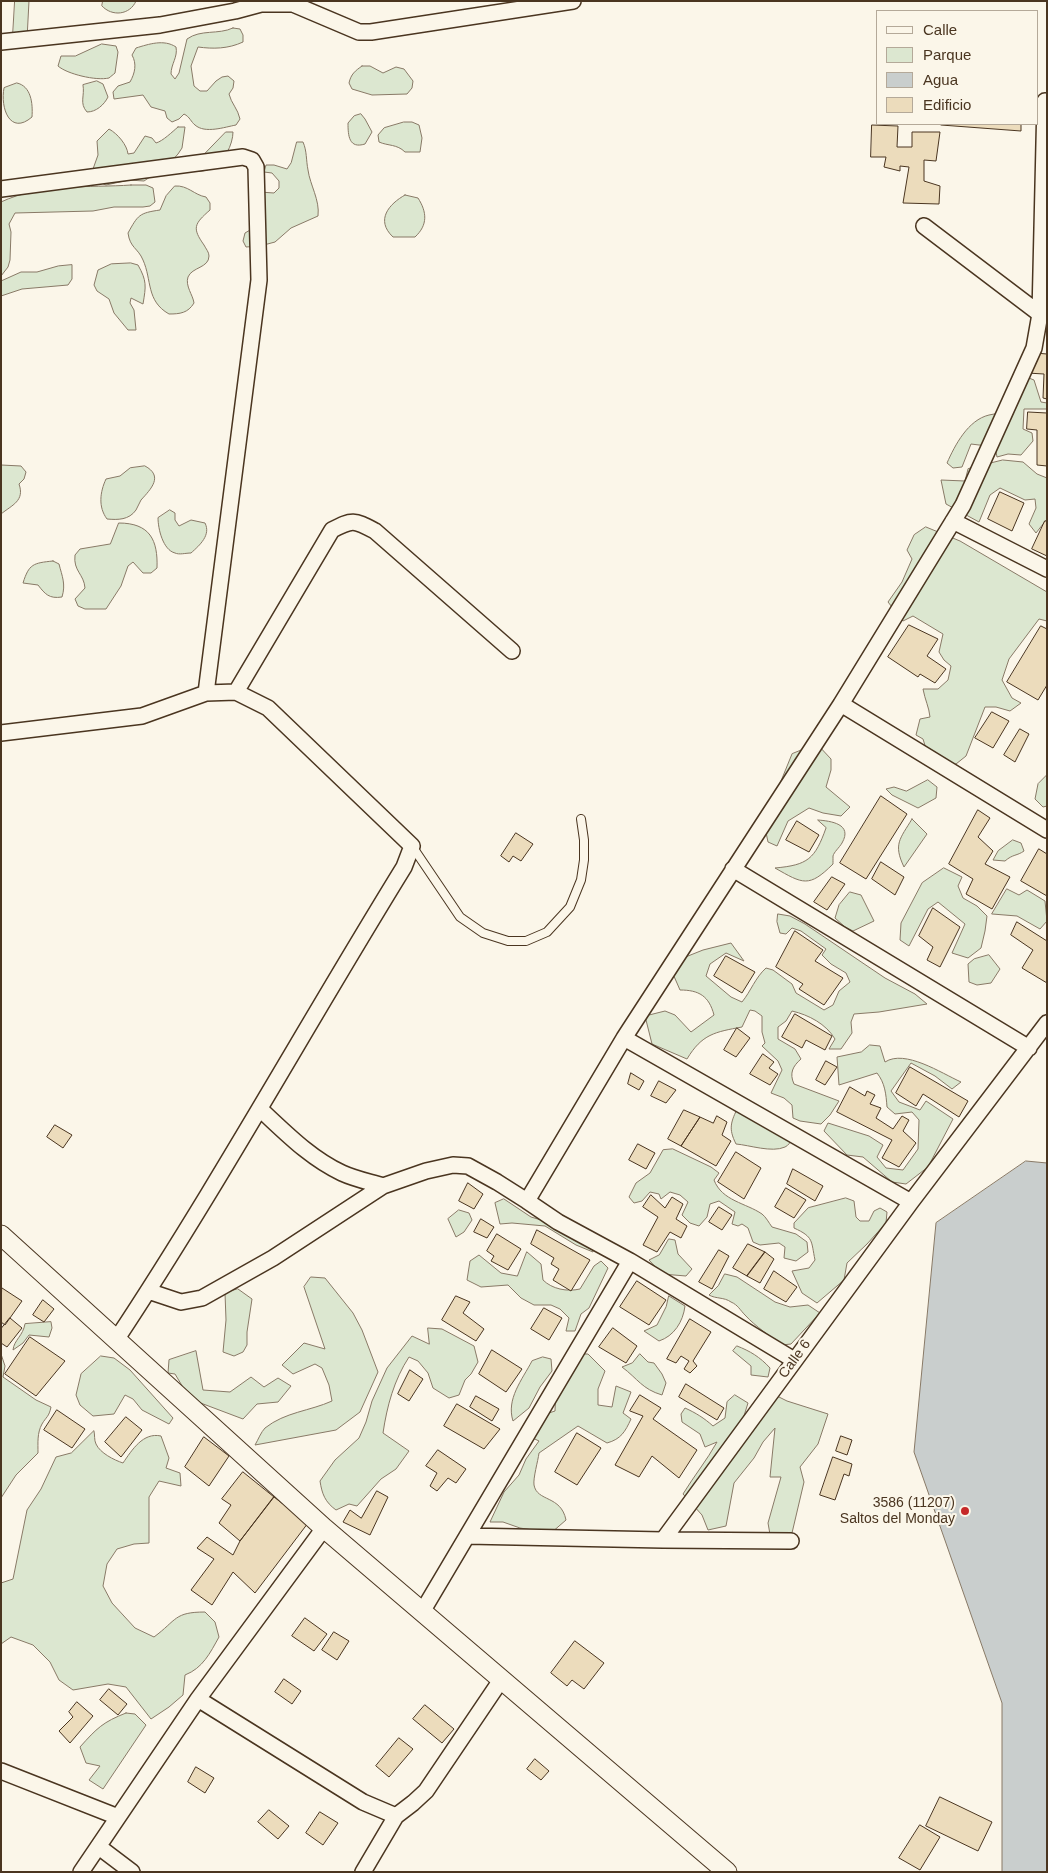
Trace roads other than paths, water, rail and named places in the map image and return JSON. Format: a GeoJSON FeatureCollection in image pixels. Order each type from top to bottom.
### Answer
{"type":"FeatureCollection","features":[{"type":"Feature","properties":{"kind":"street"},"geometry":{"type":"LineString","coordinates":[[1,42],[160,25],[235,11],[261,4],[293,4],[359,32],[371,32],[573,1]]}},
{"type":"Feature","properties":{"kind":"street"},"geometry":{"type":"LineString","coordinates":[[527,1201],[624,1038],[841,704],[963,505],[1034,348],[1043,315],[1045,101]]}},
{"type":"Feature","properties":{"kind":"street"},"geometry":{"type":"LineString","coordinates":[[1,190],[243,157],[252,160],[256,167],[259,280],[206,693]]}},
{"type":"Feature","properties":{"kind":"street"},"geometry":{"type":"LineString","coordinates":[[924,226],[1043,315]]}},
{"type":"Feature","properties":{"kind":"street"},"geometry":{"type":"LineString","coordinates":[[953,521],[1047,569]]}},
{"type":"Feature","properties":{"kind":"street"},"geometry":{"type":"LineString","coordinates":[[236,692],[332,530],[347,522],[358,522],[375,531],[512,651]]}},
{"type":"Feature","properties":{"kind":"street"},"geometry":{"type":"LineString","coordinates":[[1,733],[142,716],[206,693],[236,692],[268,708],[412,846],[404,867],[260,1109],[116,1340]]}},
{"type":"Feature","properties":{"kind":"street"},"geometry":{"type":"LineString","coordinates":[[841,704],[1047,830]]}},
{"type":"Feature","properties":{"kind":"street"},"geometry":{"type":"LineString","coordinates":[[733,869],[1029,1048]]}},
{"type":"Feature","properties":{"kind":"street","name":"Calle 6"},"geometry":{"type":"LineString","coordinates":[[663,1540],[911,1202],[1047,1023]]}},
{"type":"Feature","properties":{"kind":"street"},"geometry":{"type":"LineString","coordinates":[[624,1038],[911,1202]]}},
{"type":"Feature","properties":{"kind":"street"},"geometry":{"type":"LineString","coordinates":[[260,1109],[298,1145],[321,1161],[343,1173],[383,1186]]}},
{"type":"Feature","properties":{"kind":"street"},"geometry":{"type":"LineString","coordinates":[[148,1290],[181,1302],[202,1298],[273,1258],[383,1186],[426,1171],[453,1165],[468,1166],[497,1182],[558,1222],[630,1262],[794,1360]]}},
{"type":"Feature","properties":{"kind":"street"},"geometry":{"type":"LineString","coordinates":[[1,1235],[324,1528],[727,1872]]}},
{"type":"Feature","properties":{"kind":"street"},"geometry":{"type":"LineString","coordinates":[[422,1612],[630,1262]]}},
{"type":"Feature","properties":{"kind":"street"},"geometry":{"type":"LineString","coordinates":[[81,1872],[198,1699],[324,1528]]}},
{"type":"Feature","properties":{"kind":"street"},"geometry":{"type":"LineString","coordinates":[[467,1536],[791,1541]]}},
{"type":"Feature","properties":{"kind":"street"},"geometry":{"type":"LineString","coordinates":[[363,1872],[396,1816],[426,1790],[501,1680]]}},
{"type":"Feature","properties":{"kind":"street"},"geometry":{"type":"LineString","coordinates":[[198,1699],[363,1802],[396,1816]]}},
{"type":"Feature","properties":{"kind":"street"},"geometry":{"type":"LineString","coordinates":[[1,1771],[118,1816]]}},
{"type":"Feature","properties":{"kind":"street"},"geometry":{"type":"LineString","coordinates":[[99,1847],[132,1872]]}},
{"type":"Feature","properties":{"kind":"lane"},"geometry":{"type":"LineString","coordinates":[[412,846],[460,917],[484,933],[508,941],[526,941],[547,932],[570,907],[581,880],[584,860],[581,819]]}},
{"type":"Feature","properties":{"kind":"water"},"geometry":{"type":"Polygon","coordinates":[[[1026,1161],[1047,1163],[1047,1872],[1002,1872],[1002,1703],[914,1452],[936,1223],[1026,1161]]]}},
{"type":"Feature","properties":{"kind":"place","name":"3586 (11207) Saltos del Monday"},"geometry":{"type":"Point","coordinates":[965,1511]}}]}
